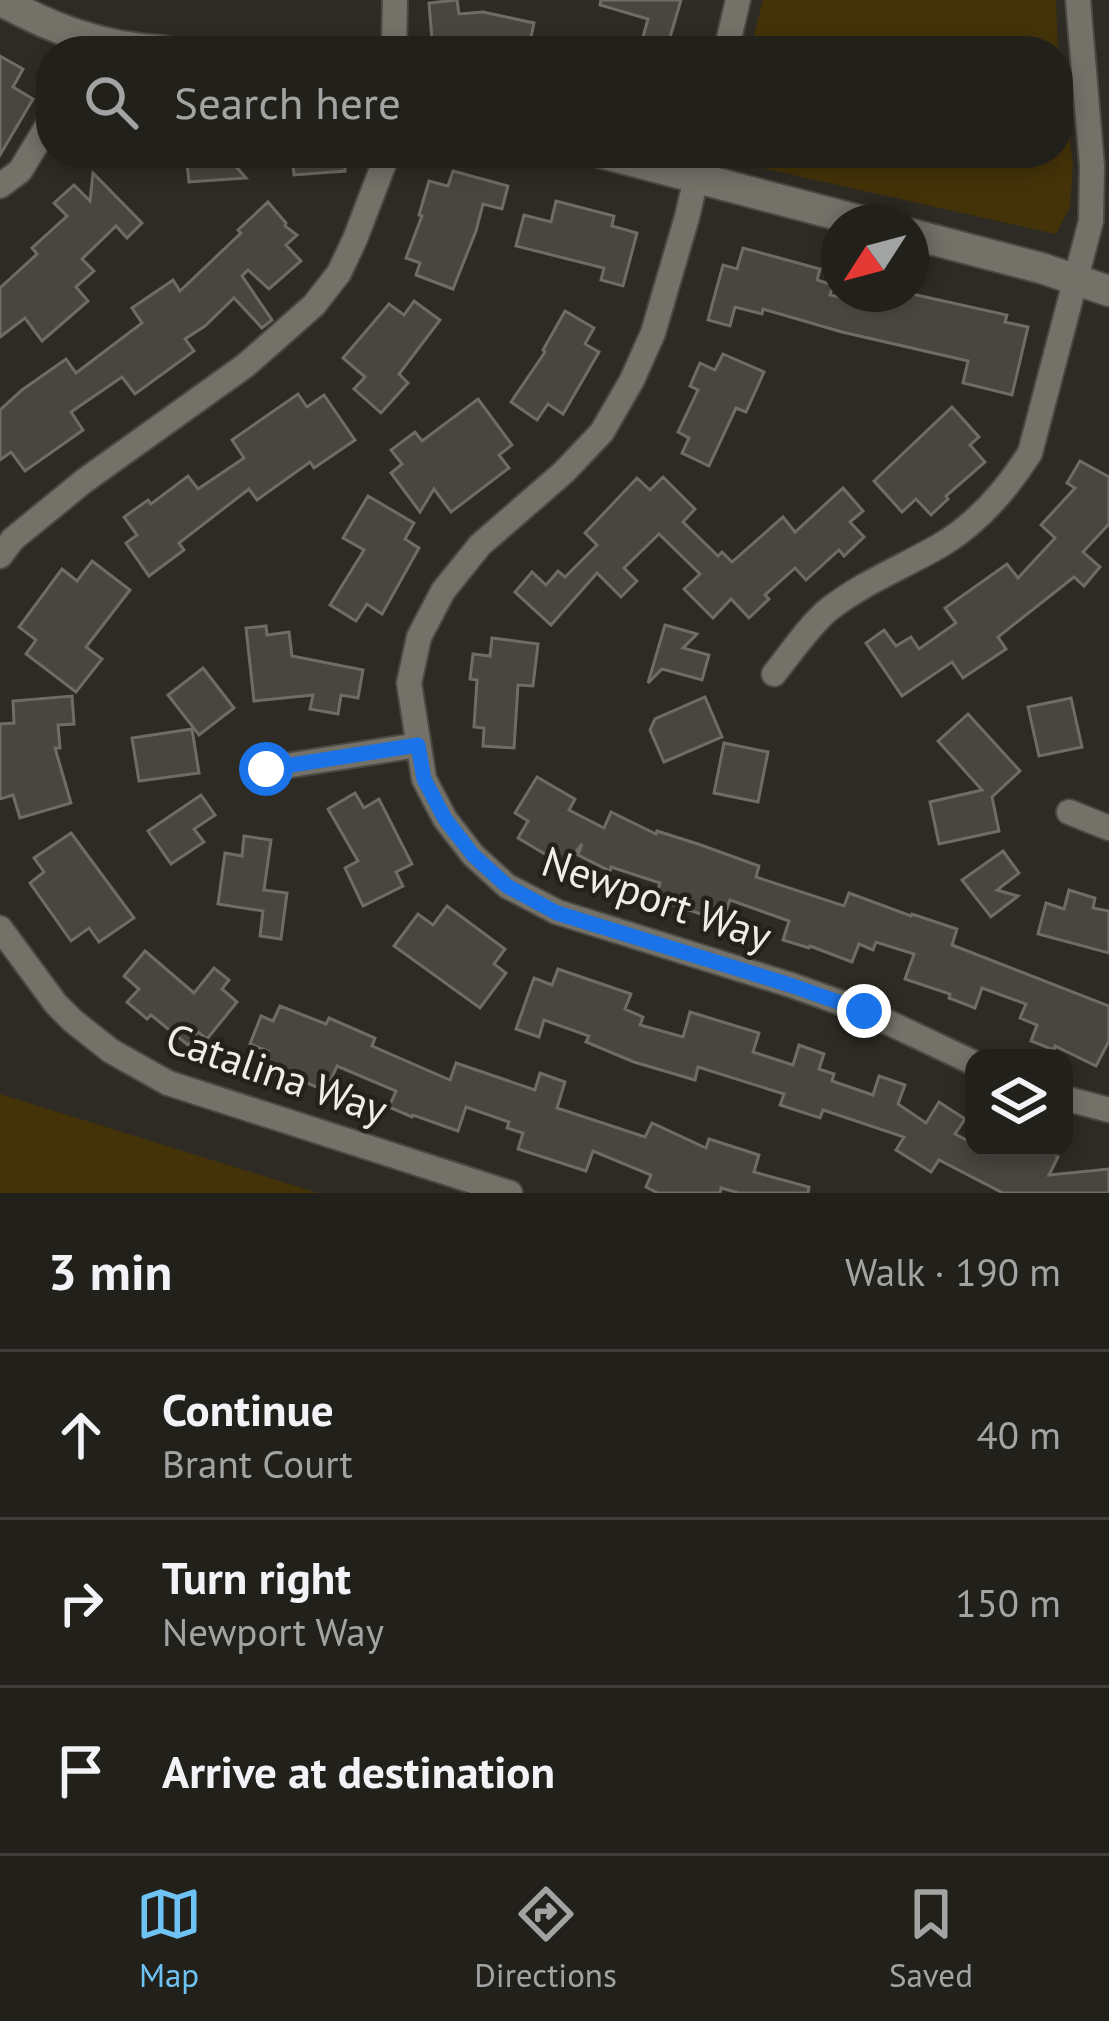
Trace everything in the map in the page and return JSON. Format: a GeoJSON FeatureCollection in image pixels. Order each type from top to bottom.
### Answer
{"type":"FeatureCollection","features":[{"type":"Feature","properties":{"kind":"street"},"geometry":{"type":"LineString","coordinates":[[0,0],[68,36]]}},
{"type":"Feature","properties":{"kind":"street"},"geometry":{"type":"LineString","coordinates":[[394,36],[395,0]]}},
{"type":"Feature","properties":{"kind":"street"},"geometry":{"type":"LineString","coordinates":[[730,36],[738,0]]}},
{"type":"Feature","properties":{"kind":"street"},"geometry":{"type":"LineString","coordinates":[[774,674],[824,613],[859,588],[944,543],[980,515],[1012,482],[1030,453],[1091,221],[1092,166],[1078,0]]}},
{"type":"Feature","properties":{"kind":"street"},"geometry":{"type":"LineString","coordinates":[[0,186],[20,171],[36,145]]}},
{"type":"Feature","properties":{"kind":"street"},"geometry":{"type":"LineString","coordinates":[[0,556],[13,539],[84,481],[246,365],[314,305],[347,256],[382,168]]}},
{"type":"Feature","properties":{"kind":"street","name":"Newport Way"},"geometry":{"type":"LineString","coordinates":[[697,168],[653,333],[602,432],[480,545],[442,591],[419,637],[410,682],[424,779],[445,819],[473,855],[507,886],[557,913],[864,1011],[965,1059]]}},
{"type":"Feature","properties":{"kind":"street"},"geometry":{"type":"LineString","coordinates":[[707,168],[821,207]]}},
{"type":"Feature","properties":{"kind":"street"},"geometry":{"type":"LineString","coordinates":[[929,239],[1109,291]]}},
{"type":"Feature","properties":{"kind":"street"},"geometry":{"type":"LineString","coordinates":[[266,769],[418,745]]}},
{"type":"Feature","properties":{"kind":"street"},"geometry":{"type":"LineString","coordinates":[[1069,812],[1109,828]]}},
{"type":"Feature","properties":{"kind":"street","name":"Catalina Way"},"geometry":{"type":"LineString","coordinates":[[0,928],[73,1021],[112,1051],[168,1083],[510,1193]]}},
{"type":"Feature","properties":{"kind":"street"},"geometry":{"type":"LineString","coordinates":[[1073,1100],[1109,1110]]}},
{"type":"Feature","properties":{"kind":"shaded area"},"geometry":{"type":"Polygon","coordinates":[[[763,0],[1056,0],[1057,36],[754,36],[763,0]]]}},
{"type":"Feature","properties":{"kind":"shaded area"},"geometry":{"type":"Polygon","coordinates":[[[762,168],[1073,168],[1070,207],[1056,234],[762,168]]]}},
{"type":"Feature","properties":{"kind":"shaded area"},"geometry":{"type":"Polygon","coordinates":[[[0,1094],[318,1193],[0,1193],[0,1094]]]}},
{"type":"Feature","properties":{"kind":"building"},"geometry":{"type":"Polygon","coordinates":[[[457,0],[459,14],[483,12],[534,23],[531,36],[432,36],[429,3],[457,0]]]}},
{"type":"Feature","properties":{"kind":"building"},"geometry":{"type":"Polygon","coordinates":[[[601,0],[681,0],[670,36],[643,36],[648,19],[600,5],[601,0]]]}},
{"type":"Feature","properties":{"kind":"building"},"geometry":{"type":"Polygon","coordinates":[[[0,56],[23,69],[13,87],[33,99],[0,155],[0,56]]]}},
{"type":"Feature","properties":{"kind":"building"},"geometry":{"type":"Polygon","coordinates":[[[188,168],[237,168],[246,178],[189,182],[188,168]]]}},
{"type":"Feature","properties":{"kind":"building"},"geometry":{"type":"Polygon","coordinates":[[[293,168],[345,168],[345,171],[294,175],[293,168]]]}},
{"type":"Feature","properties":{"kind":"building"},"geometry":{"type":"Polygon","coordinates":[[[453,171],[508,186],[502,209],[483,204],[453,289],[416,275],[420,263],[406,258],[429,181],[448,186],[453,171]]]}},
{"type":"Feature","properties":{"kind":"building"},"geometry":{"type":"Polygon","coordinates":[[[93,173],[142,223],[127,238],[116,226],[82,259],[94,271],[76,287],[88,301],[42,341],[25,318],[0,337],[0,288],[37,254],[32,248],[67,216],[54,203],[74,185],[90,201],[93,173]]]}},
{"type":"Feature","properties":{"kind":"building"},"geometry":{"type":"Polygon","coordinates":[[[556,201],[614,216],[612,226],[637,233],[623,286],[601,280],[604,268],[516,246],[524,215],[551,222],[556,201]]]}},
{"type":"Feature","properties":{"kind":"building"},"geometry":{"type":"Polygon","coordinates":[[[268,202],[297,235],[286,245],[301,261],[269,289],[248,270],[242,276],[272,320],[262,328],[234,298],[185,339],[194,351],[135,394],[122,377],[71,412],[83,430],[25,471],[11,452],[0,460],[0,410],[66,359],[76,373],[142,323],[132,308],[173,280],[180,291],[268,202]]]}},
{"type":"Feature","properties":{"kind":"building"},"geometry":{"type":"Polygon","coordinates":[[[743,248],[820,269],[821,312],[929,312],[929,298],[1007,315],[1005,322],[1028,327],[1012,395],[963,383],[968,361],[763,309],[762,314],[735,307],[730,326],[708,320],[723,265],[737,269],[743,248]]]}},
{"type":"Feature","properties":{"kind":"building"},"geometry":{"type":"Polygon","coordinates":[[[414,301],[440,320],[399,374],[408,383],[381,413],[354,389],[365,377],[343,358],[389,304],[404,315],[414,301]]]}},
{"type":"Feature","properties":{"kind":"building"},"geometry":{"type":"Polygon","coordinates":[[[565,311],[594,328],[585,344],[599,352],[563,414],[548,404],[537,420],[511,402],[545,352],[565,311]]]}},
{"type":"Feature","properties":{"kind":"building"},"geometry":{"type":"Polygon","coordinates":[[[723,354],[764,372],[746,412],[736,408],[709,466],[682,453],[689,438],[678,432],[698,390],[690,386],[700,363],[715,370],[723,354]]]}},
{"type":"Feature","properties":{"kind":"building"},"geometry":{"type":"Polygon","coordinates":[[[298,394],[307,407],[324,395],[355,440],[314,468],[310,462],[257,500],[249,489],[179,543],[184,550],[149,576],[126,543],[137,535],[124,517],[148,500],[151,504],[188,476],[198,489],[244,458],[232,440],[298,394]]]}},
{"type":"Feature","properties":{"kind":"building"},"geometry":{"type":"Polygon","coordinates":[[[478,399],[512,445],[499,455],[509,468],[451,512],[434,489],[420,512],[391,473],[402,464],[391,450],[415,432],[422,441],[478,399]]]}},
{"type":"Feature","properties":{"kind":"building"},"geometry":{"type":"Polygon","coordinates":[[[952,407],[979,437],[970,445],[985,462],[931,515],[916,499],[902,512],[874,481],[952,407]]]}},
{"type":"Feature","properties":{"kind":"building"},"geometry":{"type":"Polygon","coordinates":[[[1080,461],[1109,477],[1109,524],[1083,552],[1100,567],[1084,586],[1074,577],[998,637],[1006,649],[963,678],[952,662],[902,696],[866,643],[884,630],[896,646],[911,637],[919,649],[956,623],[945,608],[1007,564],[1018,578],[1055,538],[1041,525],[1075,488],[1067,483],[1080,461]]]}},
{"type":"Feature","properties":{"kind":"building"},"geometry":{"type":"Polygon","coordinates":[[[663,477],[695,509],[683,522],[718,556],[722,552],[732,562],[783,517],[795,532],[843,488],[863,511],[850,522],[864,537],[844,556],[839,550],[806,580],[795,568],[765,595],[769,599],[749,618],[731,599],[713,618],[684,589],[700,574],[659,534],[624,568],[637,581],[621,597],[597,573],[551,625],[515,592],[532,572],[546,585],[558,571],[565,577],[597,545],[585,533],[637,478],[650,490],[663,477]]]}},
{"type":"Feature","properties":{"kind":"building"},"geometry":{"type":"Polygon","coordinates":[[[368,496],[414,523],[405,539],[419,548],[382,614],[367,604],[356,621],[330,605],[364,550],[343,538],[368,496]]]}},
{"type":"Feature","properties":{"kind":"building"},"geometry":{"type":"Polygon","coordinates":[[[92,561],[130,590],[86,647],[102,659],[76,692],[26,654],[36,640],[19,627],[62,569],[77,581],[92,561]]]}},
{"type":"Feature","properties":{"kind":"building"},"geometry":{"type":"Polygon","coordinates":[[[665,625],[697,634],[683,648],[709,655],[702,680],[662,669],[648,683],[665,625]]]}},
{"type":"Feature","properties":{"kind":"building"},"geometry":{"type":"Polygon","coordinates":[[[266,626],[267,635],[289,632],[292,656],[363,670],[358,698],[341,695],[338,714],[310,709],[313,695],[254,701],[246,628],[266,626]]]}},
{"type":"Feature","properties":{"kind":"building"},"geometry":{"type":"Polygon","coordinates":[[[492,638],[538,644],[533,686],[518,685],[514,748],[483,746],[484,728],[474,727],[477,680],[470,679],[473,654],[490,656],[492,638]]]}},
{"type":"Feature","properties":{"kind":"building"},"geometry":{"type":"Polygon","coordinates":[[[203,668],[234,708],[199,735],[168,695],[203,668]]]}},
{"type":"Feature","properties":{"kind":"building"},"geometry":{"type":"Polygon","coordinates":[[[72,696],[74,724],[58,725],[60,748],[55,748],[71,803],[20,818],[13,795],[0,799],[0,724],[14,723],[13,701],[72,696]]]}},
{"type":"Feature","properties":{"kind":"building"},"geometry":{"type":"Polygon","coordinates":[[[705,697],[722,737],[664,762],[650,730],[655,719],[705,697]]]}},
{"type":"Feature","properties":{"kind":"building"},"geometry":{"type":"Polygon","coordinates":[[[1071,698],[1082,747],[1039,756],[1028,707],[1071,698]]]}},
{"type":"Feature","properties":{"kind":"building"},"geometry":{"type":"Polygon","coordinates":[[[968,714],[1020,771],[992,797],[999,831],[939,844],[930,802],[982,790],[938,741],[968,714]]]}},
{"type":"Feature","properties":{"kind":"building"},"geometry":{"type":"Polygon","coordinates":[[[192,729],[199,773],[139,781],[132,738],[192,729]]]}},
{"type":"Feature","properties":{"kind":"building"},"geometry":{"type":"Polygon","coordinates":[[[724,743],[768,752],[758,802],[714,793],[724,743]]]}},
{"type":"Feature","properties":{"kind":"building"},"geometry":{"type":"Polygon","coordinates":[[[537,777],[575,799],[569,810],[604,828],[611,812],[656,834],[759,866],[756,877],[844,906],[849,893],[957,929],[952,945],[1109,1006],[1109,1041],[1096,1066],[1073,1055],[1073,1049],[1051,1049],[1031,1041],[1037,1025],[1020,1018],[1026,1004],[982,988],[975,1008],[905,979],[914,954],[876,942],[873,950],[859,944],[852,962],[783,940],[789,921],[730,900],[722,921],[655,899],[660,883],[611,867],[610,871],[578,855],[582,844],[565,866],[518,838],[528,821],[515,813],[537,777]]]}},
{"type":"Feature","properties":{"kind":"building"},"geometry":{"type":"Polygon","coordinates":[[[355,793],[364,808],[379,799],[412,864],[396,872],[403,886],[363,906],[345,868],[358,861],[328,809],[355,793]]]}},
{"type":"Feature","properties":{"kind":"building"},"geometry":{"type":"Polygon","coordinates":[[[201,795],[215,815],[194,829],[204,842],[171,864],[148,831],[201,795]]]}},
{"type":"Feature","properties":{"kind":"building"},"geometry":{"type":"Polygon","coordinates":[[[71,833],[134,918],[99,942],[89,928],[71,941],[30,883],[44,872],[34,858],[71,833]]]}},
{"type":"Feature","properties":{"kind":"building"},"geometry":{"type":"Polygon","coordinates":[[[244,836],[271,840],[264,890],[287,893],[281,939],[260,936],[263,911],[218,904],[225,853],[242,856],[244,836]]]}},
{"type":"Feature","properties":{"kind":"building"},"geometry":{"type":"Polygon","coordinates":[[[1003,851],[1019,873],[997,890],[1018,896],[991,917],[962,880],[1003,851]]]}},
{"type":"Feature","properties":{"kind":"building"},"geometry":{"type":"Polygon","coordinates":[[[1069,890],[1095,898],[1093,908],[1109,911],[1109,953],[1038,934],[1046,903],[1064,909],[1069,890]]]}},
{"type":"Feature","properties":{"kind":"building"},"geometry":{"type":"Polygon","coordinates":[[[447,906],[505,949],[494,964],[506,973],[480,1008],[394,946],[418,914],[433,925],[447,906]]]}},
{"type":"Feature","properties":{"kind":"building"},"geometry":{"type":"Polygon","coordinates":[[[145,951],[194,993],[214,968],[229,980],[222,989],[237,1002],[207,1039],[198,1032],[188,1045],[127,1002],[139,989],[124,976],[145,951]]]}},
{"type":"Feature","properties":{"kind":"building"},"geometry":{"type":"Polygon","coordinates":[[[558,969],[631,994],[625,1009],[643,1017],[640,1025],[683,1037],[690,1012],[759,1033],[753,1052],[793,1065],[799,1045],[824,1054],[819,1069],[834,1074],[832,1081],[873,1095],[879,1076],[905,1085],[898,1104],[926,1123],[939,1102],[965,1119],[955,1134],[965,1139],[965,1157],[1058,1157],[1049,1175],[1109,1169],[1109,1193],[1003,1193],[939,1160],[931,1172],[896,1150],[904,1137],[823,1110],[820,1118],[780,1105],[784,1094],[698,1067],[695,1080],[634,1062],[586,1042],[589,1036],[544,1020],[539,1037],[516,1029],[534,978],[552,985],[558,969]]]}},
{"type":"Feature","properties":{"kind":"building"},"geometry":{"type":"Polygon","coordinates":[[[280,1006],[326,1024],[329,1018],[375,1038],[372,1046],[450,1080],[456,1063],[535,1090],[540,1073],[565,1082],[557,1108],[645,1137],[652,1123],[706,1148],[709,1139],[759,1155],[754,1172],[809,1187],[808,1193],[739,1193],[721,1188],[720,1193],[658,1193],[646,1187],[651,1175],[593,1151],[586,1171],[518,1149],[523,1133],[507,1128],[509,1122],[466,1107],[458,1131],[412,1117],[389,1107],[396,1091],[337,1066],[326,1091],[285,1077],[261,1068],[268,1051],[250,1044],[261,1016],[273,1021],[280,1006]]]}},
{"type":"Feature","properties":{"kind":"route"},"geometry":{"type":"LineString","coordinates":[[266,769],[418,745],[424,779],[445,819],[473,855],[507,886],[557,913],[864,1011]]}}]}
